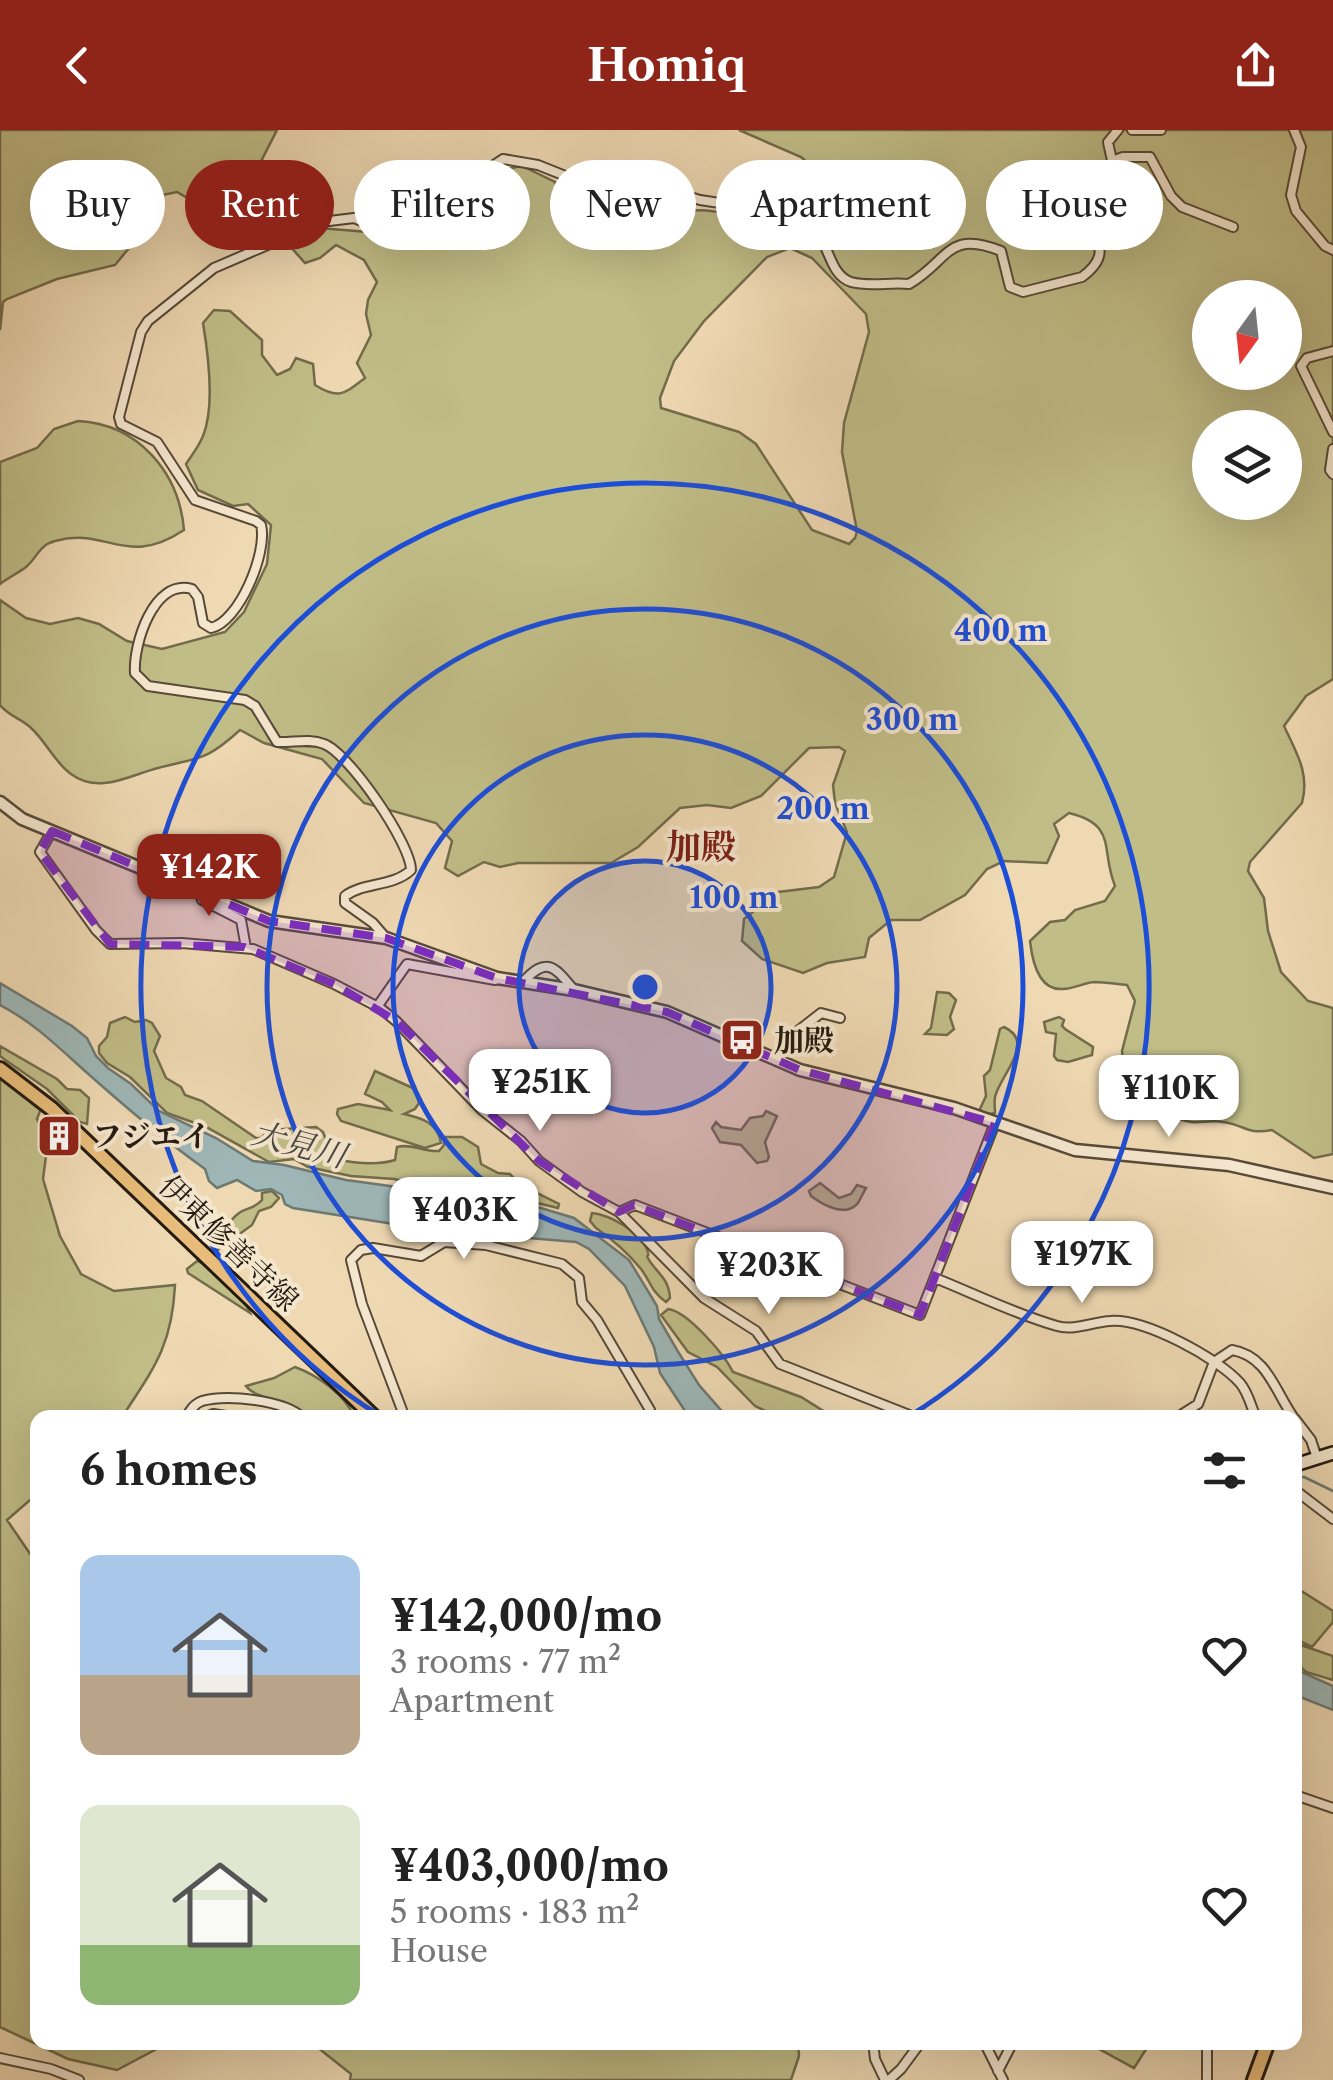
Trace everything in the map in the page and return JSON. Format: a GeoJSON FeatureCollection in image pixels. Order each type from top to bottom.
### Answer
{"type":"FeatureCollection","features":[{"type":"Feature","properties":{"kind":"main road","name":"伊東修善寺線"},"geometry":{"type":"LineString","coordinates":[[0,1069],[52,1109],[367,1410]]}},
{"type":"Feature","properties":{"kind":"main road"},"geometry":{"type":"LineString","coordinates":[[1302,1463],[1333,1453]]}},
{"type":"Feature","properties":{"kind":"main road"},"geometry":{"type":"LineString","coordinates":[[1254,2080],[1265,2050]]}},
{"type":"Feature","properties":{"kind":"street"},"geometry":{"type":"LineString","coordinates":[[1112,160],[1108,142],[1118,130]]}},
{"type":"Feature","properties":{"kind":"street"},"geometry":{"type":"LineString","coordinates":[[1132,130],[1161,130]]}},
{"type":"Feature","properties":{"kind":"street"},"geometry":{"type":"LineString","coordinates":[[1294,130],[1301,147],[1291,195],[1296,210],[1325,246],[1333,250]]}},
{"type":"Feature","properties":{"kind":"street"},"geometry":{"type":"LineString","coordinates":[[386,938],[346,903],[345,896],[353,890],[403,877],[411,870],[411,860],[342,756],[320,742],[277,742],[255,706],[246,700],[148,686],[135,673],[141,629],[168,594],[178,587],[192,589],[198,597],[203,623],[212,628],[222,625],[257,567],[263,544],[256,522],[194,500],[157,442],[121,424],[121,408],[141,332],[148,321],[214,268],[320,222],[354,218],[390,233],[411,233],[442,202],[476,189],[494,165],[504,159],[538,165],[582,184],[621,190],[667,190],[700,200],[797,215],[819,230],[837,271],[852,282],[908,284],[958,244],[971,241],[986,246]]}},
{"type":"Feature","properties":{"kind":"street"},"geometry":{"type":"LineString","coordinates":[[1115,160],[1152,160]]}},
{"type":"Feature","properties":{"kind":"street"},"geometry":{"type":"LineString","coordinates":[[1163,181],[1182,206],[1233,228]]}},
{"type":"Feature","properties":{"kind":"street"},"geometry":{"type":"LineString","coordinates":[[998,250],[1010,288],[1023,292],[1082,277],[1090,271],[1100,250]]}},
{"type":"Feature","properties":{"kind":"street"},"geometry":{"type":"LineString","coordinates":[[1333,351],[1306,358],[1301,366],[1333,432]]}},
{"type":"Feature","properties":{"kind":"street"},"geometry":{"type":"LineString","coordinates":[[1333,448],[1333,474]]}},
{"type":"Feature","properties":{"kind":"street"},"geometry":{"type":"LineString","coordinates":[[0,802],[22,819],[269,922],[386,938],[500,979]]}},
{"type":"Feature","properties":{"kind":"street"},"geometry":{"type":"LineString","coordinates":[[52,831],[40,852],[105,940],[116,945],[182,943],[246,948],[334,984],[377,1007],[396,1021],[538,1161],[619,1212],[704,1298],[756,1331],[780,1364],[896,1410]]}},
{"type":"Feature","properties":{"kind":"street"},"geometry":{"type":"LineString","coordinates":[[200,894],[202,900],[242,920],[246,948]]}},
{"type":"Feature","properties":{"kind":"street"},"geometry":{"type":"LineString","coordinates":[[377,1007],[407,964],[480,979],[574,990],[667,1012],[800,1070],[932,1102],[1075,1150],[1229,1165],[1333,1188]]}},
{"type":"Feature","properties":{"kind":"street"},"geometry":{"type":"LineString","coordinates":[[523,982],[538,967],[547,966],[557,970],[574,990]]}},
{"type":"Feature","properties":{"kind":"street"},"geometry":{"type":"LineString","coordinates":[[773,1059],[785,1041],[822,1013],[840,1018]]}},
{"type":"Feature","properties":{"kind":"street"},"geometry":{"type":"LineString","coordinates":[[619,1212],[635,1205],[920,1315],[995,1122]]}},
{"type":"Feature","properties":{"kind":"street"},"geometry":{"type":"LineString","coordinates":[[403,1410],[362,1304],[351,1260],[361,1250],[373,1248],[421,1256],[444,1242],[524,1252],[562,1264],[579,1278],[584,1306],[650,1410]]}},
{"type":"Feature","properties":{"kind":"street"},"geometry":{"type":"LineString","coordinates":[[935,1278],[1058,1327],[1110,1320],[1144,1325],[1214,1362],[1244,1388],[1253,1410]]}},
{"type":"Feature","properties":{"kind":"street"},"geometry":{"type":"LineString","coordinates":[[1189,1410],[1198,1404],[1214,1362],[1232,1350],[1248,1356],[1268,1372],[1289,1410]]}},
{"type":"Feature","properties":{"kind":"street"},"geometry":{"type":"LineString","coordinates":[[193,1410],[201,1401],[232,1400],[286,1405],[293,1410]]}},
{"type":"Feature","properties":{"kind":"street"},"geometry":{"type":"LineString","coordinates":[[1302,1428],[1312,1440],[1317,1458]]}},
{"type":"Feature","properties":{"kind":"street"},"geometry":{"type":"LineString","coordinates":[[1302,1495],[1333,1519]]}},
{"type":"Feature","properties":{"kind":"street"},"geometry":{"type":"LineString","coordinates":[[1302,1798],[1333,1808]]}},
{"type":"Feature","properties":{"kind":"street"},"geometry":{"type":"LineString","coordinates":[[873,2050],[887,2080],[916,2050]]}},
{"type":"Feature","properties":{"kind":"street"},"geometry":{"type":"LineString","coordinates":[[988,2050],[1002,2080]]}},
{"type":"Feature","properties":{"kind":"street"},"geometry":{"type":"LineString","coordinates":[[998,2070],[1009,2050]]}},
{"type":"Feature","properties":{"kind":"street"},"geometry":{"type":"LineString","coordinates":[[1207,2050],[1207,2080]]}},
{"type":"Feature","properties":{"kind":"street"},"geometry":{"type":"LineString","coordinates":[[0,2058],[51,2069],[79,2080]]}},
{"type":"Feature","properties":{"kind":"highlighted area"},"geometry":{"type":"Polygon","coordinates":[[[52,831],[269,921],[386,938],[497,978],[667,1012],[800,1070],[995,1123],[920,1315],[634,1205],[619,1212],[539,1161],[396,1021],[334,984],[244,947],[110,944],[40,852],[42,843],[52,831]]]}},
{"type":"Feature","properties":{"kind":"shaded area"},"geometry":{"type":"Polygon","coordinates":[[[0,130],[277,130],[262,160],[185,160],[185,197],[177,192],[165,194],[165,160],[30,160],[30,250],[127,250],[115,265],[57,279],[7,299],[3,302],[0,330],[0,130]]]}},
{"type":"Feature","properties":{"kind":"shaded area"},"geometry":{"type":"Polygon","coordinates":[[[739,130],[1333,130],[1333,679],[1306,696],[1284,726],[1303,772],[1302,803],[1250,862],[1248,871],[1264,898],[1268,931],[1281,972],[1308,1001],[1333,1008],[1333,1154],[1314,1158],[1272,1130],[1180,1119],[1176,1105],[1179,1076],[1145,1059],[1123,1060],[1135,1001],[1127,985],[1094,982],[1063,989],[1042,979],[1030,941],[1050,922],[1065,920],[1075,910],[1105,901],[1115,886],[1105,840],[1095,824],[1084,818],[1069,813],[1054,824],[1059,836],[1047,863],[1004,861],[987,869],[965,895],[920,920],[891,920],[869,938],[865,957],[827,963],[803,973],[762,959],[742,941],[744,919],[778,892],[819,887],[834,877],[847,832],[835,803],[833,785],[845,751],[839,747],[809,748],[761,796],[731,808],[680,808],[638,847],[611,863],[518,863],[500,867],[484,862],[458,876],[445,868],[452,841],[436,823],[364,803],[322,759],[264,743],[240,730],[202,756],[114,782],[92,783],[65,769],[36,733],[0,705],[0,600],[26,618],[50,624],[78,618],[99,624],[127,641],[162,649],[225,632],[244,612],[267,564],[271,525],[248,504],[233,506],[198,490],[186,464],[207,424],[210,395],[203,323],[214,310],[230,311],[262,340],[262,355],[277,375],[290,369],[296,358],[313,364],[315,385],[336,394],[346,391],[365,378],[357,363],[371,335],[366,314],[377,282],[364,260],[334,247],[334,229],[354,231],[354,250],[530,250],[530,170],[550,180],[550,250],[696,250],[696,210],[703,210],[716,212],[716,250],[785,250],[767,257],[704,321],[674,361],[660,398],[661,408],[739,432],[756,444],[812,530],[849,544],[857,531],[842,452],[844,423],[869,332],[866,314],[812,258],[794,250],[966,250],[966,160],[805,160],[739,130]]]}},
{"type":"Feature","properties":{"kind":"shaded area"},"geometry":{"type":"Polygon","coordinates":[[[293,250],[330,250],[320,258],[305,263],[293,250]]]}},
{"type":"Feature","properties":{"kind":"shaded area"},"geometry":{"type":"Polygon","coordinates":[[[78,421],[119,431],[152,455],[174,489],[184,530],[146,546],[131,547],[89,538],[55,541],[0,584],[0,462],[37,448],[54,429],[78,421]]]}},
{"type":"Feature","properties":{"kind":"shaded area"},"geometry":{"type":"Polygon","coordinates":[[[937,992],[949,993],[956,1000],[950,1017],[954,1029],[947,1035],[925,1034],[931,1028],[937,992]]]}},
{"type":"Feature","properties":{"kind":"shaded area"},"geometry":{"type":"Polygon","coordinates":[[[125,1017],[152,1023],[160,1036],[154,1051],[166,1078],[181,1087],[185,1095],[202,1101],[256,1138],[269,1130],[316,1127],[323,1132],[334,1159],[373,1163],[395,1160],[397,1147],[439,1151],[444,1137],[462,1137],[478,1147],[481,1164],[510,1174],[519,1184],[559,1204],[558,1208],[474,1188],[437,1189],[394,1179],[351,1176],[308,1167],[294,1159],[269,1162],[206,1127],[167,1113],[130,1077],[107,1063],[99,1046],[107,1037],[110,1023],[125,1017]]]}},
{"type":"Feature","properties":{"kind":"shaded area"},"geometry":{"type":"Polygon","coordinates":[[[1059,1017],[1064,1020],[1065,1029],[1093,1047],[1092,1055],[1068,1062],[1057,1060],[1056,1034],[1046,1032],[1044,1022],[1059,1017]]]}},
{"type":"Feature","properties":{"kind":"shaded area"},"geometry":{"type":"Polygon","coordinates":[[[1004,1027],[1013,1033],[1017,1050],[998,1088],[995,1113],[984,1115],[980,1109],[986,1096],[984,1076],[990,1070],[1000,1029],[1004,1027]]]}},
{"type":"Feature","properties":{"kind":"shaded area"},"geometry":{"type":"Polygon","coordinates":[[[0,1046],[57,1079],[67,1089],[80,1090],[89,1098],[87,1124],[0,1056],[0,1046]]]}},
{"type":"Feature","properties":{"kind":"shaded area"},"geometry":{"type":"Polygon","coordinates":[[[375,1071],[415,1089],[419,1103],[404,1114],[433,1126],[441,1143],[425,1148],[341,1121],[338,1109],[358,1104],[390,1110],[365,1094],[375,1071]]]}},
{"type":"Feature","properties":{"kind":"shaded area"},"geometry":{"type":"Polygon","coordinates":[[[0,1076],[42,1106],[37,1119],[48,1141],[43,1179],[60,1236],[81,1274],[114,1291],[175,1285],[165,1341],[126,1410],[30,1410],[30,1500],[7,1520],[30,1554],[30,2041],[0,2027],[0,1076]]]}},
{"type":"Feature","properties":{"kind":"shaded area"},"geometry":{"type":"Polygon","coordinates":[[[766,1111],[777,1116],[765,1142],[767,1161],[757,1163],[741,1145],[720,1142],[712,1128],[716,1122],[721,1127],[741,1130],[750,1118],[763,1116],[766,1111]]]}},
{"type":"Feature","properties":{"kind":"shaded area"},"geometry":{"type":"Polygon","coordinates":[[[820,1183],[839,1198],[851,1194],[857,1185],[866,1188],[858,1203],[841,1210],[811,1196],[809,1191],[820,1183]]]}},
{"type":"Feature","properties":{"kind":"shaded area"},"geometry":{"type":"Polygon","coordinates":[[[272,1191],[279,1198],[271,1207],[259,1211],[252,1225],[216,1251],[235,1216],[259,1203],[262,1193],[272,1191]]]}},
{"type":"Feature","properties":{"kind":"shaded area"},"geometry":{"type":"Polygon","coordinates":[[[592,1213],[623,1225],[642,1241],[648,1259],[668,1287],[670,1298],[666,1302],[631,1257],[590,1221],[592,1213]]]}},
{"type":"Feature","properties":{"kind":"shaded area"},"geometry":{"type":"Polygon","coordinates":[[[197,1261],[228,1283],[250,1313],[188,1273],[187,1269],[197,1261]]]}},
{"type":"Feature","properties":{"kind":"shaded area"},"geometry":{"type":"Polygon","coordinates":[[[668,1309],[685,1317],[733,1372],[801,1397],[822,1410],[763,1410],[755,1406],[717,1367],[688,1352],[661,1315],[668,1309]]]}},
{"type":"Feature","properties":{"kind":"shaded area"},"geometry":{"type":"Polygon","coordinates":[[[295,1367],[330,1387],[350,1410],[298,1410],[246,1386],[295,1367]]]}},
{"type":"Feature","properties":{"kind":"shaded area"},"geometry":{"type":"Polygon","coordinates":[[[1302,1591],[1333,1611],[1333,1622],[1312,1647],[1302,1642],[1302,1591]]]}},
{"type":"Feature","properties":{"kind":"shaded area"},"geometry":{"type":"Polygon","coordinates":[[[1302,1645],[1333,1656],[1333,1680],[1302,1668],[1302,1645]]]}},
{"type":"Feature","properties":{"kind":"shaded area"},"geometry":{"type":"Polygon","coordinates":[[[49,2050],[155,2050],[117,2070],[68,2059],[49,2050]]]}},
{"type":"Feature","properties":{"kind":"shaded area"},"geometry":{"type":"Polygon","coordinates":[[[321,2050],[799,2050],[799,2056],[791,2080],[350,2080],[351,2074],[321,2050]]]}},
{"type":"Feature","properties":{"kind":"shaded area"},"geometry":{"type":"Polygon","coordinates":[[[1101,2050],[1146,2050],[1134,2068],[1101,2050]]]}},
{"type":"Feature","properties":{"kind":"water"},"geometry":{"type":"Polygon","coordinates":[[[0,983],[87,1038],[96,1056],[159,1111],[253,1161],[346,1180],[531,1205],[574,1218],[629,1260],[657,1306],[659,1319],[677,1350],[721,1410],[684,1410],[660,1373],[654,1347],[625,1286],[589,1249],[576,1242],[425,1229],[293,1208],[271,1189],[256,1191],[237,1180],[217,1188],[209,1181],[205,1169],[144,1122],[45,1035],[0,1005],[0,983]]]}},
{"type":"Feature","properties":{"kind":"water"},"geometry":{"type":"Polygon","coordinates":[[[1302,1672],[1333,1686],[1333,1710],[1302,1698],[1302,1672]]]}},
{"type":"Feature","properties":{"kind":"waterway"},"geometry":{"type":"LineString","coordinates":[[1302,1477],[1333,1491]]}},
{"type":"Feature","properties":{"kind":"place","name":"加殿"},"geometry":{"type":"Point","coordinates":[742,1040]}},
{"type":"Feature","properties":{"kind":"place","name":"フジエイ"},"geometry":{"type":"Point","coordinates":[59,1136]}},
{"type":"Feature","properties":{"kind":"district","name":"加殿"},"geometry":{"type":"Point","coordinates":[701,846]}},
{"type":"Feature","properties":{"kind":"water label","name":"大見川"},"geometry":{"type":"Point","coordinates":[299,1144]}}]}
